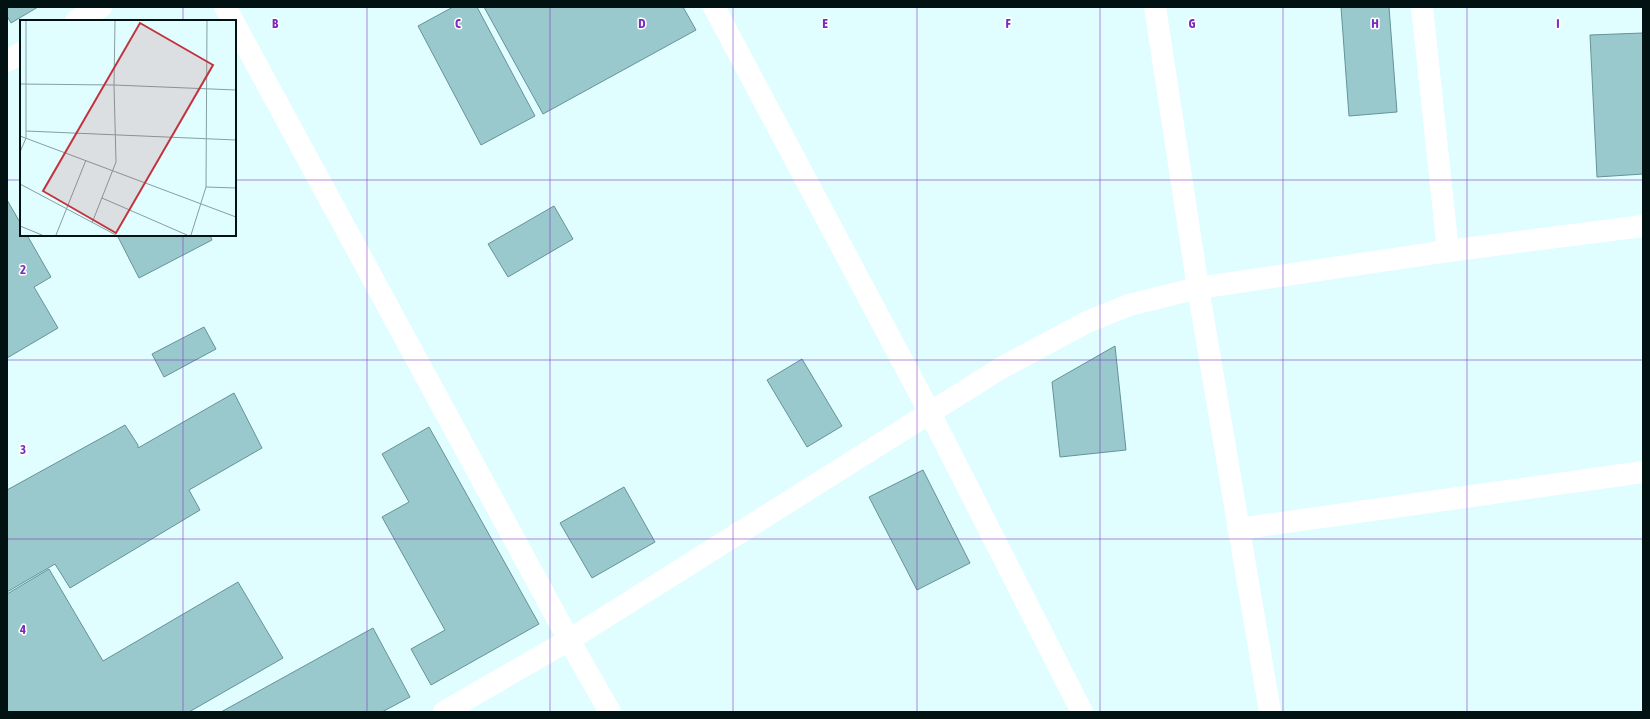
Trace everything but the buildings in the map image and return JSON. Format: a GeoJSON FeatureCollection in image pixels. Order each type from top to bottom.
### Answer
{"type":"FeatureCollection","features":[{"type":"Feature","properties":{"kind":"street"},"geometry":{"type":"LineString","coordinates":[[78,20],[100,7]]}},
{"type":"Feature","properties":{"kind":"street"},"geometry":{"type":"LineString","coordinates":[[226,7],[232,20]]}},
{"type":"Feature","properties":{"kind":"street"},"geometry":{"type":"LineString","coordinates":[[714,7],[930,413],[1082,712]]}},
{"type":"Feature","properties":{"kind":"street"},"geometry":{"type":"LineString","coordinates":[[1155,7],[1198,288],[1270,712]]}},
{"type":"Feature","properties":{"kind":"street"},"geometry":{"type":"LineString","coordinates":[[1422,7],[1448,251]]}},
{"type":"Feature","properties":{"kind":"street"},"geometry":{"type":"LineString","coordinates":[[236,26],[569,640],[610,712]]}},
{"type":"Feature","properties":{"kind":"street"},"geometry":{"type":"LineString","coordinates":[[7,61],[20,54]]}},
{"type":"Feature","properties":{"kind":"street"},"geometry":{"type":"LineString","coordinates":[[444,712],[569,640],[1001,368],[1087,322],[1128,305],[1198,288],[1448,251],[1643,226]]}},
{"type":"Feature","properties":{"kind":"street"},"geometry":{"type":"LineString","coordinates":[[1238,529],[1643,472]]}}]}
